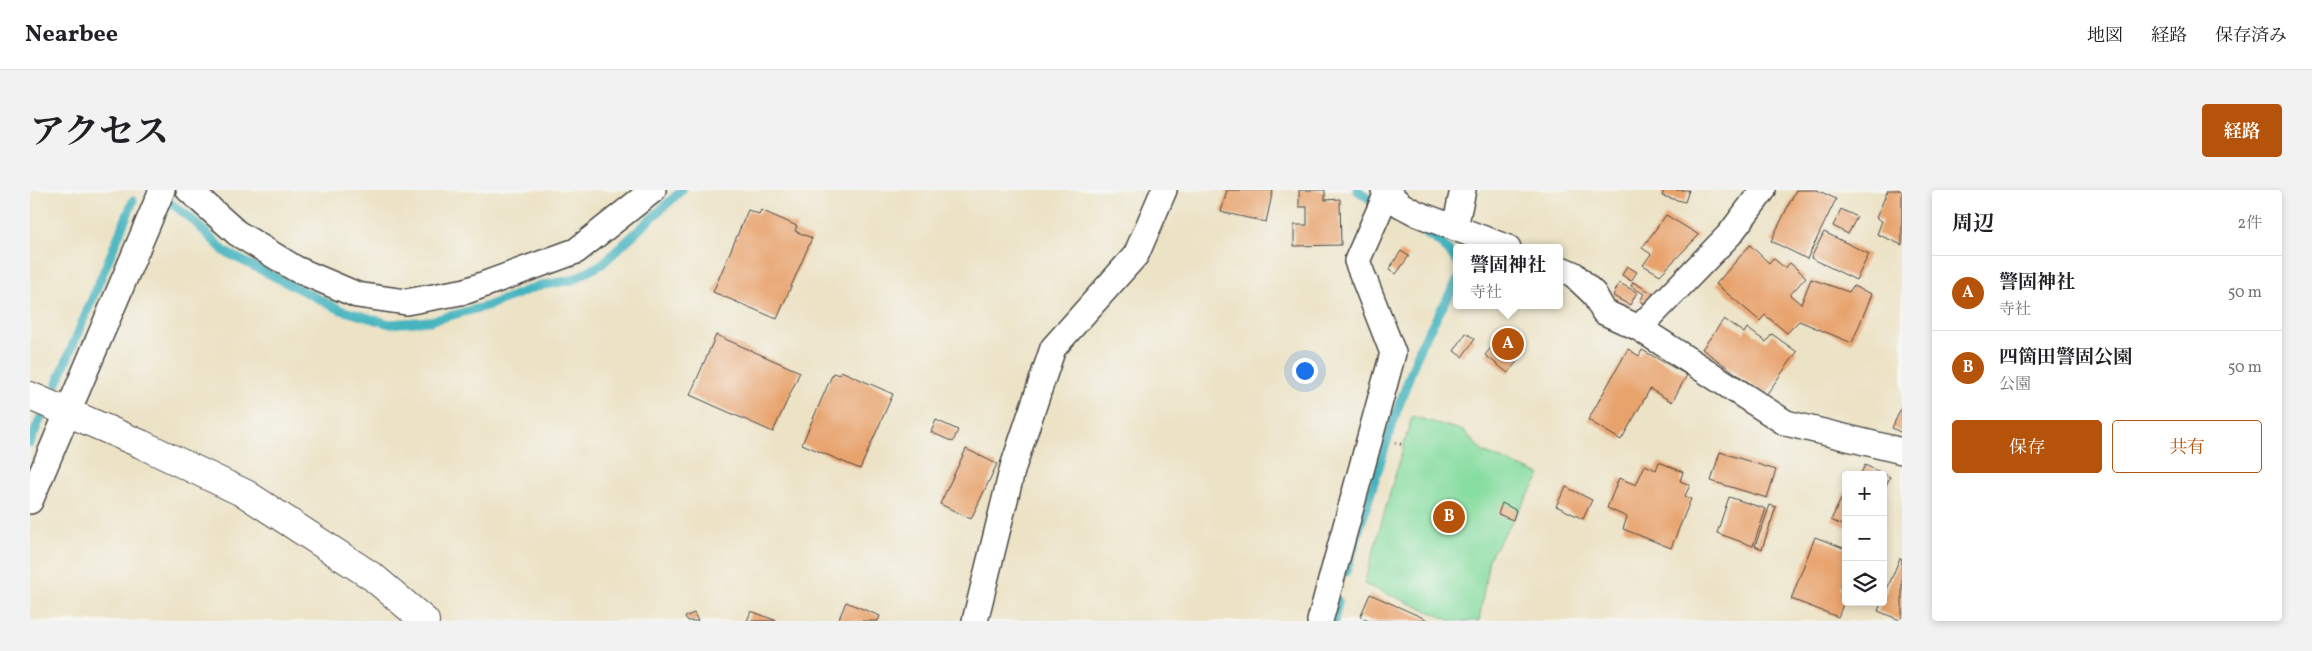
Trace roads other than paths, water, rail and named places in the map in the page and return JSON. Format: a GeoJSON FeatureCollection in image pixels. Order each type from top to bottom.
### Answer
{"type":"FeatureCollection","features":[{"type":"Feature","properties":{"kind":"street"},"geometry":{"type":"LineString","coordinates":[[188,190],[237,233],[296,269],[357,295],[406,302],[466,290],[576,252],[654,190]]}},
{"type":"Feature","properties":{"kind":"street"},"geometry":{"type":"LineString","coordinates":[[975,621],[1013,467],[1053,348],[1136,255],[1164,190]]}},
{"type":"Feature","properties":{"kind":"street"},"geometry":{"type":"LineString","coordinates":[[1455,226],[1462,190]]}},
{"type":"Feature","properties":{"kind":"street"},"geometry":{"type":"LineString","coordinates":[[1639,328],[1730,234],[1763,190]]}},
{"type":"Feature","properties":{"kind":"street"},"geometry":{"type":"LineString","coordinates":[[1320,621],[1393,353],[1357,261],[1386,192],[1402,205],[1418,214],[1455,226],[1498,244]]}},
{"type":"Feature","properties":{"kind":"street"},"geometry":{"type":"LineString","coordinates":[[30,501],[157,200]]}},
{"type":"Feature","properties":{"kind":"street"},"geometry":{"type":"LineString","coordinates":[[1563,270],[1573,274],[1594,294],[1604,312],[1639,328],[1786,424],[1902,451]]}},
{"type":"Feature","properties":{"kind":"street"},"geometry":{"type":"LineString","coordinates":[[30,396],[140,444],[246,494],[374,577],[425,621]]}},
{"type":"Feature","properties":{"kind":"waterway"},"geometry":{"type":"LineString","coordinates":[[161,196],[192,219],[225,252],[341,310],[390,324],[430,321],[487,306],[538,286],[572,280],[602,264],[682,190]]}},
{"type":"Feature","properties":{"kind":"waterway"},"geometry":{"type":"LineString","coordinates":[[1357,190],[1380,206]]}},
{"type":"Feature","properties":{"kind":"waterway"},"geometry":{"type":"LineString","coordinates":[[57,383],[133,201]]}},
{"type":"Feature","properties":{"kind":"waterway"},"geometry":{"type":"LineString","coordinates":[[1395,215],[1442,244],[1453,256]]}},
{"type":"Feature","properties":{"kind":"waterway"},"geometry":{"type":"LineString","coordinates":[[1346,572],[1394,419],[1421,345],[1453,288]]}},
{"type":"Feature","properties":{"kind":"waterway"},"geometry":{"type":"LineString","coordinates":[[30,443],[41,417]]}},
{"type":"Feature","properties":{"kind":"waterway"},"geometry":{"type":"LineString","coordinates":[[1334,621],[1338,601]]}},
{"type":"Feature","properties":{"kind":"place","name":"警固神社"},"geometry":{"type":"Point","coordinates":[1508,344]}},
{"type":"Feature","properties":{"kind":"place","name":"四箇田警固公園"},"geometry":{"type":"Point","coordinates":[1449,517]}}]}
